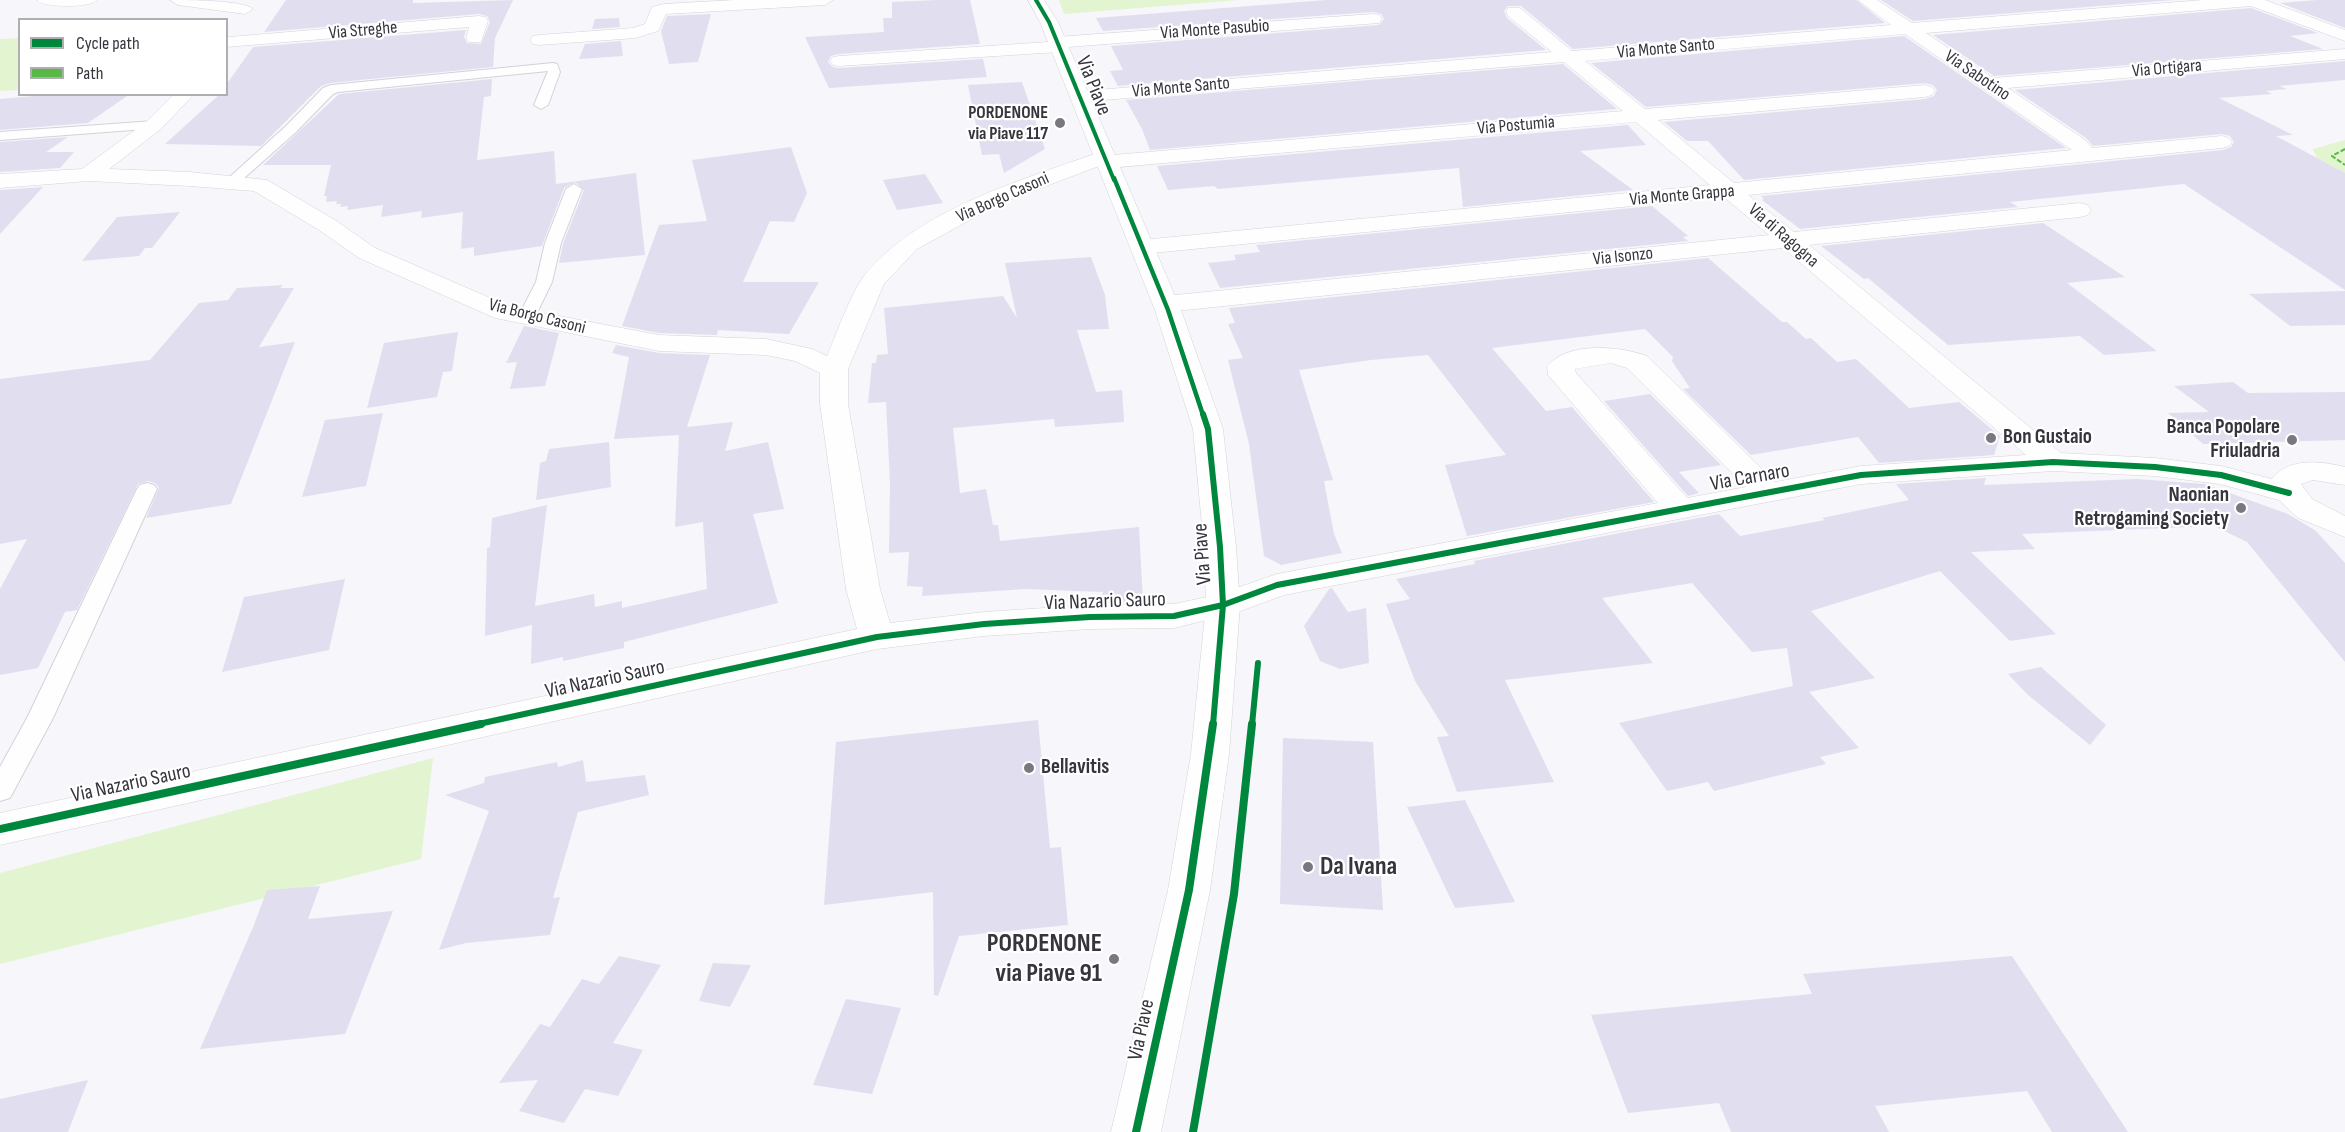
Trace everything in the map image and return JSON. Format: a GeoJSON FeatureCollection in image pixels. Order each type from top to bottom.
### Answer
{"type":"FeatureCollection","features":[{"type":"Feature","properties":{"kind":"street"},"geometry":{"type":"LineString","coordinates":[[45,0],[89,0]]}},
{"type":"Feature","properties":{"kind":"street"},"geometry":{"type":"LineString","coordinates":[[178,0],[249,4]]}},
{"type":"Feature","properties":{"kind":"street"},"geometry":{"type":"LineString","coordinates":[[539,40],[636,33],[652,27],[658,11],[664,9],[825,0]]}},
{"type":"Feature","properties":{"kind":"street","name":"Via Piave"},"geometry":{"type":"LineString","coordinates":[[1036,0],[1080,96],[1166,304],[1208,429],[1220,547],[1223,605],[1210,754],[1189,890],[1136,1132]]}},
{"type":"Feature","properties":{"kind":"street","name":"Via Sabotino"},"geometry":{"type":"LineString","coordinates":[[1866,0],[2078,144],[2086,154]]}},
{"type":"Feature","properties":{"kind":"street"},"geometry":{"type":"LineString","coordinates":[[2251,0],[2345,36]]}},
{"type":"Feature","properties":{"kind":"street","name":"Via Monte Santo"},"geometry":{"type":"LineString","coordinates":[[1080,96],[2251,0]]}},
{"type":"Feature","properties":{"kind":"street","name":"Via Streghe"},"geometry":{"type":"LineString","coordinates":[[228,45],[249,4]]}},
{"type":"Feature","properties":{"kind":"street","name":"Via di Ragogna"},"geometry":{"type":"LineString","coordinates":[[1514,12],[1732,191],[1786,240],[2053,462]]}},
{"type":"Feature","properties":{"kind":"street","name":"Via Monte Pasubio"},"geometry":{"type":"LineString","coordinates":[[839,61],[1373,19]]}},
{"type":"Feature","properties":{"kind":"street","name":"Via Streghe"},"geometry":{"type":"LineString","coordinates":[[228,45],[479,21],[475,38]]}},
{"type":"Feature","properties":{"kind":"street","name":"Via Ortigara"},"geometry":{"type":"LineString","coordinates":[[1989,84],[2345,54]]}},
{"type":"Feature","properties":{"kind":"street","name":"Via Postumia"},"geometry":{"type":"LineString","coordinates":[[1106,160],[1925,91]]}},
{"type":"Feature","properties":{"kind":"street"},"geometry":{"type":"LineString","coordinates":[[88,175],[154,125],[183,96]]}},
{"type":"Feature","properties":{"kind":"street","name":"Via Monte Grappa"},"geometry":{"type":"LineString","coordinates":[[1142,247],[2222,142]]}},
{"type":"Feature","properties":{"kind":"street","name":"Via Borgo Casoni"},"geometry":{"type":"LineString","coordinates":[[877,637],[863,589],[834,404],[834,369],[873,281],[909,244],[993,198],[1106,160]]}},
{"type":"Feature","properties":{"kind":"street","name":"Via Borgo Casoni"},"geometry":{"type":"LineString","coordinates":[[0,181],[88,175],[190,179],[259,185],[327,225],[367,253],[504,313],[659,343],[766,347],[803,355],[834,369]]}},
{"type":"Feature","properties":{"kind":"street","name":"Via Isonzo"},"geometry":{"type":"LineString","coordinates":[[1166,304],[2080,210]]}},
{"type":"Feature","properties":{"kind":"street","name":"Via Carnaro"},"geometry":{"type":"LineString","coordinates":[[1679,508],[1562,375],[1561,367],[1565,363],[1608,354],[1623,356],[1637,362],[1768,492]]}},
{"type":"Feature","properties":{"kind":"street","name":"Via Carnaro"},"geometry":{"type":"LineString","coordinates":[[1223,605],[1277,585],[1861,475],[2053,462],[2155,467],[2221,474],[2289,493]]}},
{"type":"Feature","properties":{"kind":"street"},"geometry":{"type":"LineString","coordinates":[[2345,476],[2321,471],[2302,471],[2290,476],[2285,483],[2289,493],[2301,506],[2321,518],[2345,527]]}},
{"type":"Feature","properties":{"kind":"street","name":"Via Nazario Sauro"},"geometry":{"type":"LineString","coordinates":[[0,829],[877,637],[984,624],[1090,617],[1174,616],[1223,605]]}},
{"type":"Feature","properties":{"kind":"lane"},"geometry":{"type":"LineString","coordinates":[[229,184],[291,129],[328,91],[336,88],[553,67],[541,105]]}},
{"type":"Feature","properties":{"kind":"lane"},"geometry":{"type":"LineString","coordinates":[[0,136],[154,125]]}},
{"type":"Feature","properties":{"kind":"lane"},"geometry":{"type":"LineString","coordinates":[[527,317],[544,282],[553,243],[574,189]]}},
{"type":"Feature","properties":{"kind":"lane"},"geometry":{"type":"LineString","coordinates":[[0,791],[40,718],[147,489]]}},
{"type":"Feature","properties":{"kind":"green space"},"geometry":{"type":"Polygon","coordinates":[[[1059,0],[1238,0],[1064,14],[1059,0]]]}},
{"type":"Feature","properties":{"kind":"green space"},"geometry":{"type":"Polygon","coordinates":[[[18,38],[18,90],[0,91],[0,39],[18,38]]]}},
{"type":"Feature","properties":{"kind":"green space"},"geometry":{"type":"Polygon","coordinates":[[[2345,140],[2345,173],[2317,158],[2313,149],[2345,140]]]}},
{"type":"Feature","properties":{"kind":"green space"},"geometry":{"type":"Polygon","coordinates":[[[433,758],[421,859],[0,964],[0,873],[433,758]]]}},
{"type":"Feature","properties":{"kind":"building"},"geometry":{"type":"Polygon","coordinates":[[[286,0],[413,0],[413,3],[513,0],[495,38],[493,67],[330,83],[321,86],[261,146],[165,144],[218,96],[228,96],[228,82],[253,47],[466,30],[464,37],[467,43],[481,44],[490,22],[487,16],[479,14],[264,32],[286,0]]]}},
{"type":"Feature","properties":{"kind":"building"},"geometry":{"type":"Polygon","coordinates":[[[970,0],[980,44],[839,54],[831,56],[828,62],[833,67],[839,68],[983,59],[987,77],[829,88],[805,37],[884,32],[883,18],[892,18],[892,2],[970,0]]]}},
{"type":"Feature","properties":{"kind":"building"},"geometry":{"type":"Polygon","coordinates":[[[1326,0],[1856,0],[1885,23],[1573,49],[1521,6],[1508,6],[1504,11],[1507,18],[1546,50],[1118,86],[1110,71],[1123,70],[1111,46],[1379,25],[1384,19],[1381,14],[1373,12],[1103,31],[1096,18],[1326,0]]]}},
{"type":"Feature","properties":{"kind":"building"},"geometry":{"type":"Polygon","coordinates":[[[1881,0],[2174,0],[1913,21],[1881,0]]]}},
{"type":"Feature","properties":{"kind":"building"},"geometry":{"type":"Polygon","coordinates":[[[2345,0],[2345,28],[2280,3],[2345,0]]]}},
{"type":"Feature","properties":{"kind":"building"},"geometry":{"type":"Polygon","coordinates":[[[2251,8],[2318,33],[2290,36],[2323,49],[1994,76],[1933,35],[2251,8]]]}},
{"type":"Feature","properties":{"kind":"building"},"geometry":{"type":"Polygon","coordinates":[[[711,14],[698,62],[669,64],[661,31],[667,16],[711,14]]]}},
{"type":"Feature","properties":{"kind":"building"},"geometry":{"type":"Polygon","coordinates":[[[619,18],[620,27],[592,29],[595,19],[619,18]]]}},
{"type":"Feature","properties":{"kind":"building"},"geometry":{"type":"Polygon","coordinates":[[[1904,36],[2066,148],[1744,180],[1708,141],[1687,141],[1664,122],[1925,99],[1934,96],[1937,90],[1933,85],[1925,83],[1646,107],[1591,63],[1904,36]]]}},
{"type":"Feature","properties":{"kind":"building"},"geometry":{"type":"Polygon","coordinates":[[[621,41],[623,56],[579,59],[585,44],[621,41]]]}},
{"type":"Feature","properties":{"kind":"building"},"geometry":{"type":"Polygon","coordinates":[[[2345,61],[2345,80],[2279,86],[2287,89],[2266,91],[2272,94],[2219,98],[2293,135],[2276,136],[2345,173],[2345,290],[2184,184],[2010,202],[2018,207],[1800,229],[1762,200],[1764,199],[1761,196],[2223,150],[2231,147],[2234,142],[2230,136],[2222,134],[2093,146],[2086,138],[2015,90],[2345,61]]]}},
{"type":"Feature","properties":{"kind":"building"},"geometry":{"type":"Polygon","coordinates":[[[1563,64],[1617,109],[1150,150],[1142,129],[1126,100],[1563,64]]]}},
{"type":"Feature","properties":{"kind":"building"},"geometry":{"type":"Polygon","coordinates":[[[492,79],[491,96],[484,97],[477,160],[554,151],[556,184],[636,173],[645,255],[559,263],[563,244],[584,190],[575,182],[564,188],[542,246],[474,256],[474,247],[461,249],[463,212],[421,218],[422,211],[381,217],[383,205],[347,210],[348,206],[340,207],[341,204],[336,204],[337,201],[326,202],[327,196],[324,196],[331,165],[263,165],[339,94],[492,79]]]}},
{"type":"Feature","properties":{"kind":"building"},"geometry":{"type":"Polygon","coordinates":[[[1022,82],[1045,149],[1004,173],[999,154],[982,155],[968,85],[1022,82]]]}},
{"type":"Feature","properties":{"kind":"building"},"geometry":{"type":"Polygon","coordinates":[[[34,96],[127,96],[88,123],[0,130],[0,99],[34,96]]]}},
{"type":"Feature","properties":{"kind":"building"},"geometry":{"type":"Polygon","coordinates":[[[1628,125],[1646,145],[1580,151],[1633,190],[1463,207],[1459,168],[1218,189],[1214,186],[1168,190],[1157,166],[1628,125]]]}},
{"type":"Feature","properties":{"kind":"building"},"geometry":{"type":"Polygon","coordinates":[[[68,137],[46,152],[74,152],[60,168],[0,172],[0,142],[68,137]]]}},
{"type":"Feature","properties":{"kind":"building"},"geometry":{"type":"Polygon","coordinates":[[[791,147],[807,193],[794,222],[770,221],[743,282],[819,282],[789,334],[718,330],[717,335],[659,333],[622,326],[659,225],[707,221],[692,160],[791,147]]]}},
{"type":"Feature","properties":{"kind":"building"},"geometry":{"type":"Polygon","coordinates":[[[925,174],[943,203],[897,210],[883,180],[925,174]]]}},
{"type":"Feature","properties":{"kind":"building"},"geometry":{"type":"Polygon","coordinates":[[[43,187],[0,234],[0,190],[43,187]]]}},
{"type":"Feature","properties":{"kind":"building"},"geometry":{"type":"Polygon","coordinates":[[[1652,206],[1688,236],[1683,237],[1688,241],[1220,288],[1208,263],[1236,260],[1234,255],[1260,252],[1256,245],[1652,206]]]}},
{"type":"Feature","properties":{"kind":"building"},"geometry":{"type":"Polygon","coordinates":[[[180,212],[152,248],[145,248],[139,256],[82,261],[117,217],[180,212]]]}},
{"type":"Feature","properties":{"kind":"building"},"geometry":{"type":"Polygon","coordinates":[[[2043,223],[2125,277],[2067,283],[2157,351],[2104,355],[2080,336],[1948,345],[1868,278],[1864,279],[1821,246],[2043,223]]]}},
{"type":"Feature","properties":{"kind":"building"},"geometry":{"type":"Polygon","coordinates":[[[1091,257],[1105,295],[1109,329],[1077,330],[1096,392],[1122,390],[1124,422],[1055,427],[1054,419],[953,428],[960,493],[986,489],[993,525],[998,525],[1000,541],[1139,527],[1143,602],[1101,603],[1103,592],[1025,589],[922,596],[923,587],[907,586],[909,552],[889,553],[890,483],[886,402],[868,403],[872,363],[876,363],[877,355],[888,354],[884,308],[1003,296],[1017,318],[1005,263],[1091,257]]]}},
{"type":"Feature","properties":{"kind":"building"},"geometry":{"type":"Polygon","coordinates":[[[1708,258],[1782,322],[1787,322],[1806,339],[1811,338],[1837,362],[1856,359],[1909,408],[1959,402],[2000,436],[1994,455],[1879,463],[1858,437],[1751,455],[1683,389],[1690,388],[1672,361],[1673,357],[1645,329],[1492,348],[1546,411],[1572,407],[1654,502],[1467,536],[1445,465],[1506,455],[1428,355],[1371,360],[1299,370],[1333,480],[1324,481],[1334,534],[1342,553],[1281,565],[1264,556],[1249,444],[1228,360],[1243,358],[1228,324],[1235,323],[1229,308],[1708,258]]]}},
{"type":"Feature","properties":{"kind":"building"},"geometry":{"type":"Polygon","coordinates":[[[283,285],[280,288],[294,288],[259,347],[295,342],[231,504],[146,518],[159,488],[155,483],[148,481],[138,484],[77,610],[65,612],[38,668],[0,675],[0,589],[27,539],[0,544],[0,379],[150,360],[199,303],[228,300],[237,288],[283,285]]]}},
{"type":"Feature","properties":{"kind":"building"},"geometry":{"type":"Polygon","coordinates":[[[2345,291],[2345,325],[2290,326],[2249,294],[2345,291]]]}},
{"type":"Feature","properties":{"kind":"building"},"geometry":{"type":"Polygon","coordinates":[[[524,326],[559,333],[545,386],[510,389],[517,362],[506,363],[524,326]]]}},
{"type":"Feature","properties":{"kind":"building"},"geometry":{"type":"Polygon","coordinates":[[[458,332],[452,371],[443,372],[437,397],[367,408],[384,343],[458,332]]]}},
{"type":"Feature","properties":{"kind":"building"},"geometry":{"type":"Polygon","coordinates":[[[616,345],[659,353],[710,355],[687,427],[733,422],[725,451],[768,442],[784,509],[753,514],[778,603],[624,642],[624,648],[563,661],[563,657],[531,664],[532,625],[485,636],[487,548],[490,547],[492,518],[547,505],[535,606],[594,594],[595,607],[622,601],[622,608],[707,589],[703,522],[675,527],[679,435],[614,439],[629,357],[612,353],[616,345]]]}},
{"type":"Feature","properties":{"kind":"building"},"geometry":{"type":"Polygon","coordinates":[[[2233,382],[2248,393],[2345,392],[2345,440],[2203,444],[2168,413],[2209,412],[2174,386],[2233,382]]]}},
{"type":"Feature","properties":{"kind":"building"},"geometry":{"type":"Polygon","coordinates":[[[1650,394],[1721,465],[1679,472],[1699,493],[1688,496],[1604,401],[1650,394]]]}},
{"type":"Feature","properties":{"kind":"building"},"geometry":{"type":"Polygon","coordinates":[[[383,413],[366,486],[302,497],[325,420],[383,413]]]}},
{"type":"Feature","properties":{"kind":"building"},"geometry":{"type":"Polygon","coordinates":[[[609,442],[611,487],[536,500],[540,463],[546,461],[549,449],[609,442]]]}},
{"type":"Feature","properties":{"kind":"building"},"geometry":{"type":"Polygon","coordinates":[[[1986,478],[1984,485],[2137,479],[2205,484],[2288,514],[2316,531],[2345,563],[2345,662],[2247,542],[2214,526],[2022,534],[2035,549],[1971,552],[2056,634],[2010,641],[1940,571],[1811,611],[1875,678],[1809,692],[1859,748],[1820,757],[1826,764],[1714,791],[1708,782],[1667,791],[1619,723],[1793,686],[1787,648],[1752,652],[1692,583],[1602,598],[1653,663],[1505,680],[1554,782],[1457,792],[1437,737],[1449,736],[1415,681],[1386,604],[1410,599],[1396,579],[1475,564],[1474,561],[1719,514],[1740,536],[1825,520],[1822,518],[1909,500],[1896,484],[1986,478]]]}},
{"type":"Feature","properties":{"kind":"building"},"geometry":{"type":"Polygon","coordinates":[[[345,579],[329,650],[222,672],[244,597],[345,579]]]}},
{"type":"Feature","properties":{"kind":"building"},"geometry":{"type":"Polygon","coordinates":[[[1332,588],[1348,612],[1366,608],[1369,663],[1340,669],[1320,661],[1304,626],[1329,589],[1332,588]]]}},
{"type":"Feature","properties":{"kind":"building"},"geometry":{"type":"Polygon","coordinates":[[[2041,667],[2106,725],[2090,745],[2028,695],[2008,674],[2041,667]]]}},
{"type":"Feature","properties":{"kind":"building"},"geometry":{"type":"Polygon","coordinates":[[[1038,720],[1050,848],[1061,847],[1068,925],[959,936],[938,996],[934,995],[933,892],[824,905],[836,742],[1038,720]]]}},
{"type":"Feature","properties":{"kind":"building"},"geometry":{"type":"Polygon","coordinates":[[[1283,738],[1373,742],[1383,910],[1280,904],[1283,738]]]}},
{"type":"Feature","properties":{"kind":"building"},"geometry":{"type":"Polygon","coordinates":[[[583,760],[586,782],[645,775],[649,795],[578,812],[553,898],[560,897],[550,935],[466,943],[439,950],[489,811],[445,795],[484,783],[485,777],[557,762],[558,767],[583,760]]]}},
{"type":"Feature","properties":{"kind":"building"},"geometry":{"type":"Polygon","coordinates":[[[1465,800],[1515,902],[1455,908],[1407,807],[1465,800]]]}},
{"type":"Feature","properties":{"kind":"building"},"geometry":{"type":"Polygon","coordinates":[[[320,886],[308,919],[393,911],[345,1034],[200,1049],[267,890],[320,886]]]}},
{"type":"Feature","properties":{"kind":"building"},"geometry":{"type":"Polygon","coordinates":[[[619,956],[661,965],[613,1043],[643,1050],[618,1096],[585,1089],[564,1123],[519,1111],[538,1080],[499,1083],[540,1024],[550,1027],[582,979],[599,984],[619,956]]]}},
{"type":"Feature","properties":{"kind":"building"},"geometry":{"type":"Polygon","coordinates":[[[2012,956],[2128,1132],[2052,1132],[2027,1091],[1875,1106],[1889,1132],[1731,1132],[1719,1103],[1628,1113],[1591,1015],[1812,994],[1803,974],[2012,956]]]}},
{"type":"Feature","properties":{"kind":"building"},"geometry":{"type":"Polygon","coordinates":[[[713,963],[751,965],[730,1007],[699,1001],[713,963]]]}},
{"type":"Feature","properties":{"kind":"building"},"geometry":{"type":"Polygon","coordinates":[[[846,999],[901,1008],[872,1094],[813,1085],[846,999]]]}},
{"type":"Feature","properties":{"kind":"building"},"geometry":{"type":"Polygon","coordinates":[[[88,1080],[68,1132],[0,1132],[0,1099],[88,1080]]]}},
{"type":"Feature","properties":{"kind":"marked path"},"geometry":{"type":"LineString","coordinates":[[2345,149],[2332,156],[2345,165]]}},
{"type":"Feature","properties":{"kind":"cycle path"},"geometry":{"type":"LineString","coordinates":[[1036,0],[1049,22],[1168,310],[1208,429],[1220,547],[1223,605],[1210,754],[1189,890],[1136,1132]]}},
{"type":"Feature","properties":{"kind":"cycle path"},"geometry":{"type":"LineString","coordinates":[[0,829],[877,637],[984,624],[1090,617],[1174,616],[1223,605],[1277,585],[1861,475],[2053,462],[2155,467],[2221,475],[2289,493]]}},
{"type":"Feature","properties":{"kind":"cycle path"},"geometry":{"type":"LineString","coordinates":[[1193,1132],[1234,894],[1258,663]]}},
{"type":"Feature","properties":{"kind":"place","name":"PORDENONE via Piave 117"},"geometry":{"type":"Point","coordinates":[1060,123]}},
{"type":"Feature","properties":{"kind":"place","name":"Bon Gustaio"},"geometry":{"type":"Point","coordinates":[1991,438]}},
{"type":"Feature","properties":{"kind":"place","name":"Banca Popolare Friuladria"},"geometry":{"type":"Point","coordinates":[2292,440]}},
{"type":"Feature","properties":{"kind":"place","name":"Naonian Retrogaming Society"},"geometry":{"type":"Point","coordinates":[2241,508]}},
{"type":"Feature","properties":{"kind":"place","name":"Bellavitis"},"geometry":{"type":"Point","coordinates":[1029,768]}},
{"type":"Feature","properties":{"kind":"place","name":"Da Ivana"},"geometry":{"type":"Point","coordinates":[1308,867]}},
{"type":"Feature","properties":{"kind":"place","name":"PORDENONE via Piave 91"},"geometry":{"type":"Point","coordinates":[1114,959]}}]}
